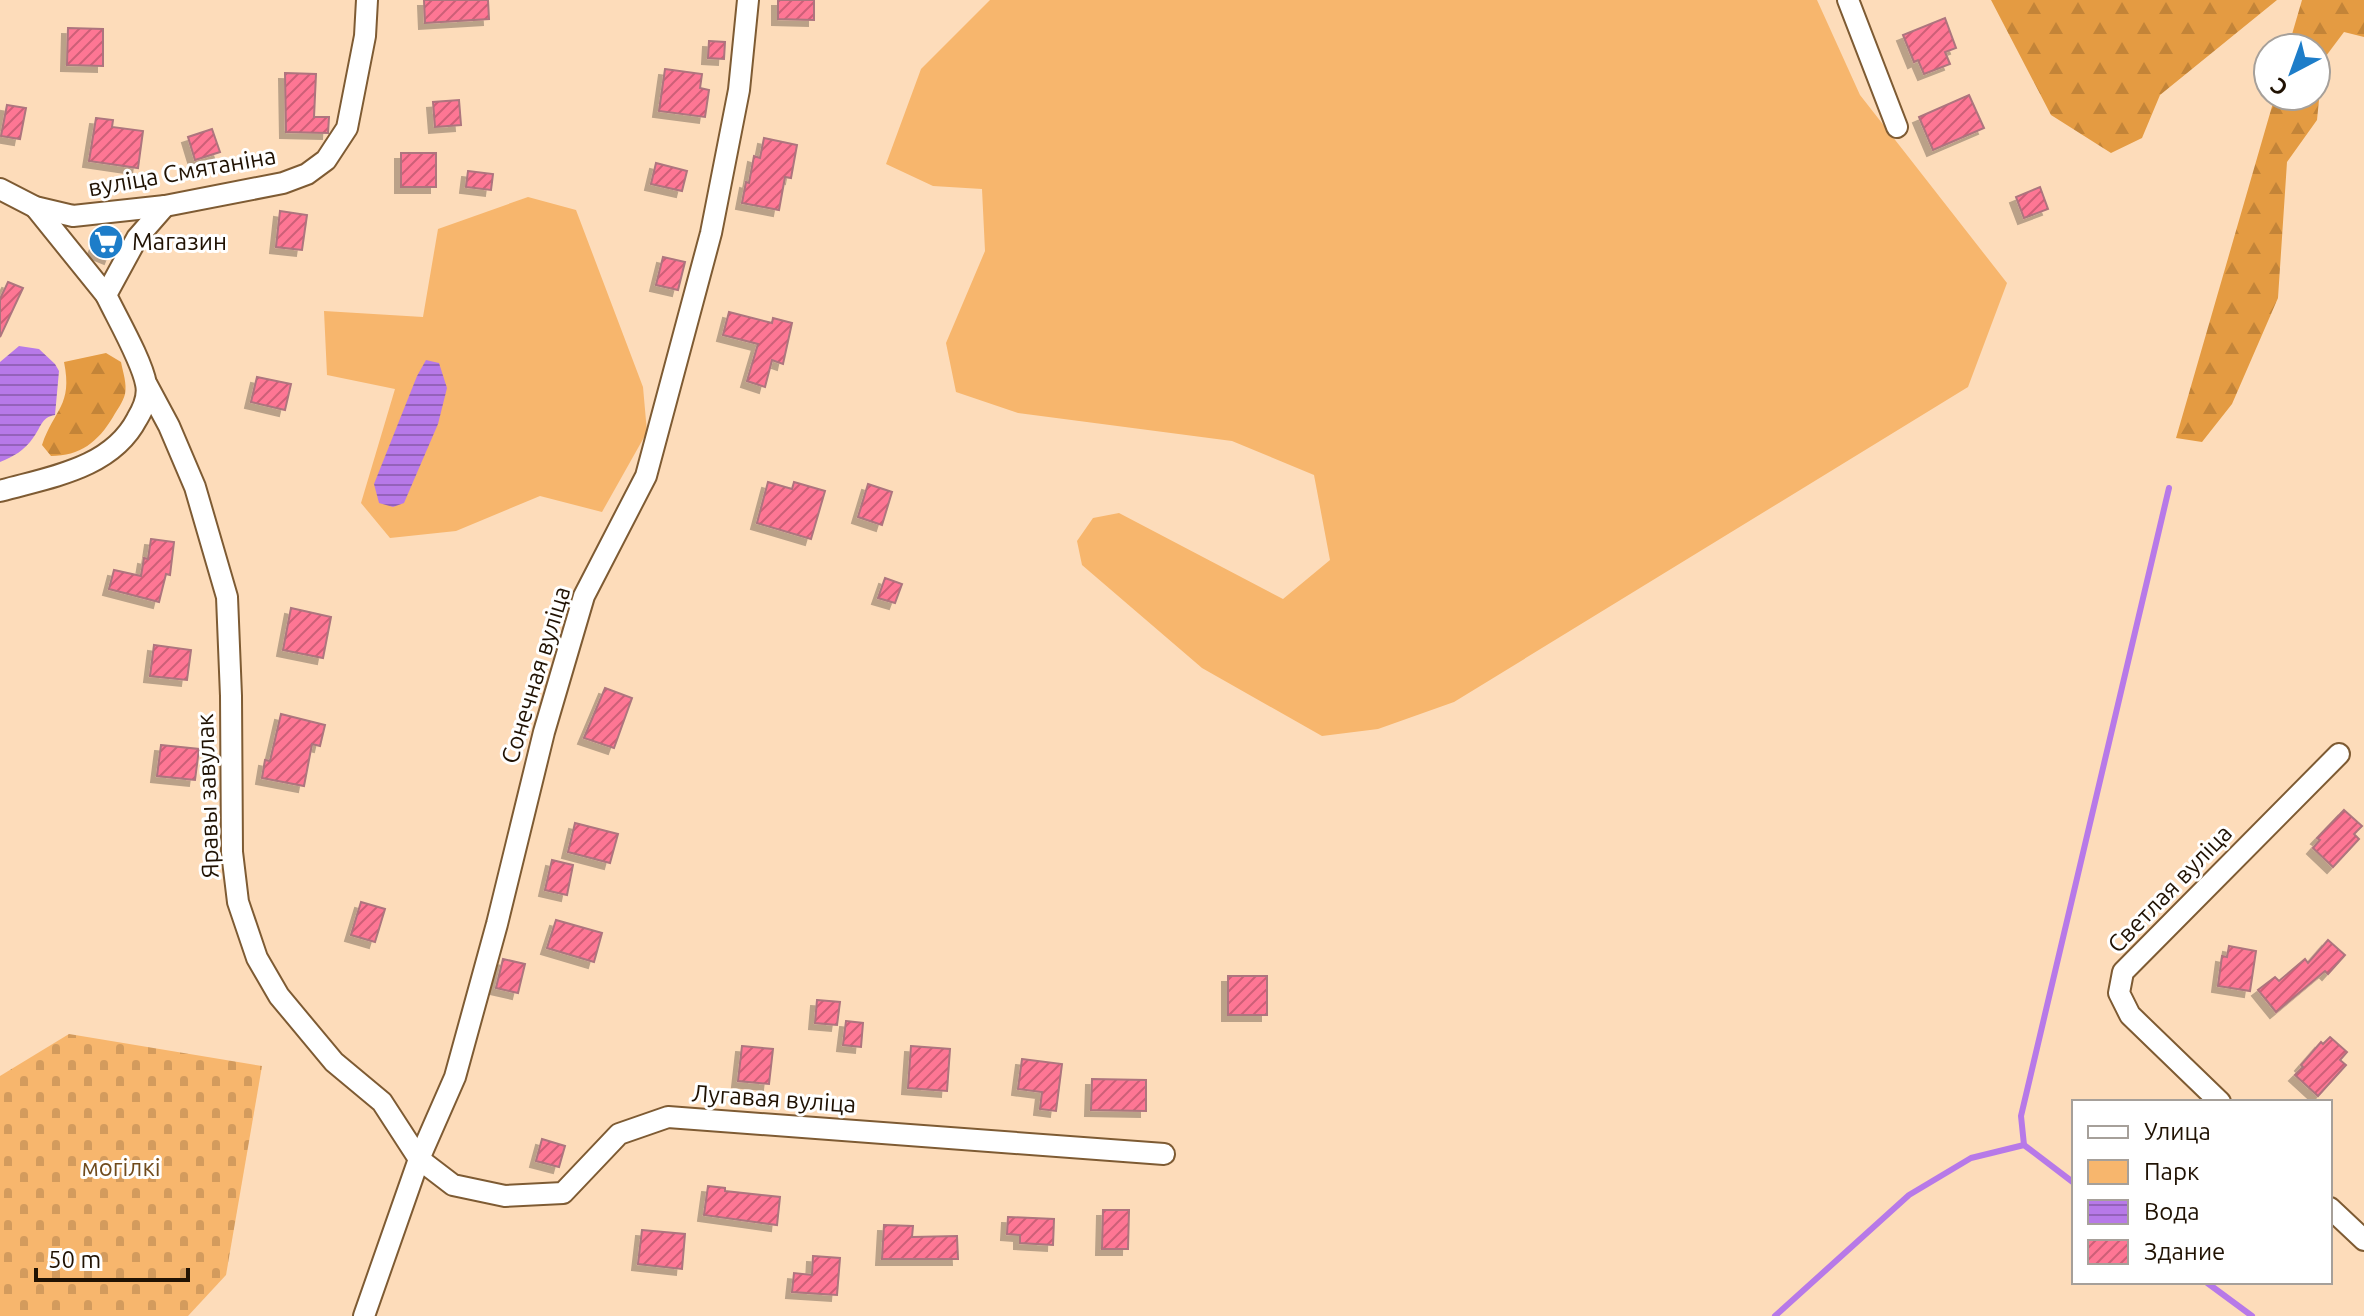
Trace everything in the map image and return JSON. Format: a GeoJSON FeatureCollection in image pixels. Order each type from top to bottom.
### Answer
{"type":"FeatureCollection","features":[{"type":"Feature","properties":{"kind":"street","name":"вуліца Смятаніна"},"geometry":{"type":"LineString","coordinates":[[0,189],[35,207],[73,216],[165,206],[283,183],[307,174],[326,160],[347,128],[365,36],[367,0]]}},
{"type":"Feature","properties":{"kind":"street","name":"Сонечная вуліца"},"geometry":{"type":"LineString","coordinates":[[364,1316],[419,1159],[455,1077],[497,924],[544,732],[584,596],[646,476],[711,233],[739,90],[748,0]]}},
{"type":"Feature","properties":{"kind":"street"},"geometry":{"type":"LineString","coordinates":[[1848,0],[1897,127]]}},
{"type":"Feature","properties":{"kind":"street"},"geometry":{"type":"LineString","coordinates":[[106,295],[137,238],[165,206]]}},
{"type":"Feature","properties":{"kind":"street","name":"Яравы завулак"},"geometry":{"type":"LineString","coordinates":[[35,207],[106,295],[195,487],[227,597],[232,852],[238,902],[257,958],[279,996],[334,1062],[382,1102],[419,1159]]}},
{"type":"Feature","properties":{"kind":"street"},"geometry":{"type":"LineString","coordinates":[[0,491],[64,474],[116,446],[132,429],[145,405],[147,385]]}},
{"type":"Feature","properties":{"kind":"street","name":"Светлая вуліца"},"geometry":{"type":"LineString","coordinates":[[2218,1100],[2130,1015],[2119,993],[2123,972],[2339,754]]}},
{"type":"Feature","properties":{"kind":"street","name":"Лугавая вуліца"},"geometry":{"type":"LineString","coordinates":[[419,1159],[453,1185],[505,1196],[563,1193],[619,1134],[668,1117],[1164,1154]]}},
{"type":"Feature","properties":{"kind":"street"},"geometry":{"type":"LineString","coordinates":[[2332,1210],[2364,1240]]}},
{"type":"Feature","properties":{"kind":"green space"},"geometry":{"type":"Polygon","coordinates":[[[990,0],[1817,0],[1860,95],[2007,283],[1968,387],[1454,702],[1378,729],[1322,736],[1202,668],[1082,565],[1077,541],[1093,518],[1119,513],[1283,599],[1330,560],[1314,475],[1232,441],[1018,413],[956,392],[946,343],[985,251],[982,189],[933,186],[886,164],[921,69],[990,0]]]}},
{"type":"Feature","properties":{"kind":"green space"},"geometry":{"type":"Polygon","coordinates":[[[1991,0],[2277,0],[2160,95],[2142,138],[2111,153],[2051,115],[1991,0]]]}},
{"type":"Feature","properties":{"kind":"green space"},"geometry":{"type":"Polygon","coordinates":[[[2302,0],[2364,0],[2364,37],[2344,32],[2332,48],[2332,32],[2293,32],[2302,0]]]}},
{"type":"Feature","properties":{"kind":"green space"},"geometry":{"type":"Polygon","coordinates":[[[2270,112],[2318,112],[2317,120],[2287,162],[2278,298],[2232,404],[2202,442],[2176,438],[2270,112]]]}},
{"type":"Feature","properties":{"kind":"green space"},"geometry":{"type":"Polygon","coordinates":[[[528,197],[576,210],[643,387],[647,432],[602,512],[540,496],[456,531],[390,538],[361,503],[395,389],[327,375],[324,311],[423,317],[438,229],[528,197]]]}},
{"type":"Feature","properties":{"kind":"green space"},"geometry":{"type":"Polygon","coordinates":[[[106,353],[121,362],[126,386],[121,403],[101,434],[87,446],[71,453],[51,456],[42,445],[64,398],[64,362],[106,353]]]}},
{"type":"Feature","properties":{"kind":"green space","name":"могілкі"},"geometry":{"type":"Polygon","coordinates":[[[69,1034],[262,1066],[226,1275],[188,1316],[0,1316],[0,1076],[69,1034]]]}},
{"type":"Feature","properties":{"kind":"water"},"geometry":{"type":"Polygon","coordinates":[[[19,346],[39,349],[59,371],[55,415],[44,421],[22,450],[0,462],[0,362],[19,346]]]}},
{"type":"Feature","properties":{"kind":"water"},"geometry":{"type":"Polygon","coordinates":[[[426,360],[439,363],[447,388],[438,424],[404,503],[393,507],[379,503],[374,484],[426,360]]]}},
{"type":"Feature","properties":{"kind":"building"},"geometry":{"type":"Polygon","coordinates":[[[424,0],[488,0],[489,19],[425,23],[424,0]]]}},
{"type":"Feature","properties":{"kind":"building"},"geometry":{"type":"Polygon","coordinates":[[[778,0],[814,0],[814,20],[778,19],[778,0]]]}},
{"type":"Feature","properties":{"kind":"building"},"geometry":{"type":"Polygon","coordinates":[[[1945,18],[1956,48],[1945,52],[1950,64],[1924,74],[1918,60],[1914,62],[1903,35],[1945,18]]]}},
{"type":"Feature","properties":{"kind":"building"},"geometry":{"type":"Polygon","coordinates":[[[68,28],[103,29],[103,66],[67,65],[68,28]]]}},
{"type":"Feature","properties":{"kind":"building"},"geometry":{"type":"Polygon","coordinates":[[[709,41],[725,42],[724,59],[708,58],[709,41]]]}},
{"type":"Feature","properties":{"kind":"building"},"geometry":{"type":"Polygon","coordinates":[[[665,69],[702,74],[700,88],[709,90],[705,117],[659,111],[665,69]]]}},
{"type":"Feature","properties":{"kind":"building"},"geometry":{"type":"Polygon","coordinates":[[[285,73],[316,74],[314,117],[329,117],[328,133],[286,132],[285,73]]]}},
{"type":"Feature","properties":{"kind":"building"},"geometry":{"type":"Polygon","coordinates":[[[1969,95],[1984,128],[1933,150],[1919,117],[1969,95]]]}},
{"type":"Feature","properties":{"kind":"building"},"geometry":{"type":"Polygon","coordinates":[[[459,100],[461,125],[435,127],[433,102],[459,100]]]}},
{"type":"Feature","properties":{"kind":"building"},"geometry":{"type":"Polygon","coordinates":[[[7,105],[26,108],[20,139],[1,136],[7,105]]]}},
{"type":"Feature","properties":{"kind":"building"},"geometry":{"type":"Polygon","coordinates":[[[96,118],[113,120],[112,127],[143,131],[138,168],[89,161],[96,118]]]}},
{"type":"Feature","properties":{"kind":"building"},"geometry":{"type":"Polygon","coordinates":[[[212,129],[220,152],[195,160],[188,137],[212,129]]]}},
{"type":"Feature","properties":{"kind":"building"},"geometry":{"type":"Polygon","coordinates":[[[764,138],[797,145],[791,178],[785,177],[779,210],[742,203],[754,156],[760,158],[764,138]]]}},
{"type":"Feature","properties":{"kind":"building"},"geometry":{"type":"Polygon","coordinates":[[[401,153],[436,153],[436,187],[401,187],[401,153]]]}},
{"type":"Feature","properties":{"kind":"building"},"geometry":{"type":"Polygon","coordinates":[[[656,163],[687,171],[682,191],[651,184],[656,163]]]}},
{"type":"Feature","properties":{"kind":"building"},"geometry":{"type":"Polygon","coordinates":[[[468,171],[493,174],[491,190],[466,187],[468,171]]]}},
{"type":"Feature","properties":{"kind":"building"},"geometry":{"type":"Polygon","coordinates":[[[2040,187],[2048,209],[2024,218],[2016,197],[2040,187]]]}},
{"type":"Feature","properties":{"kind":"building"},"geometry":{"type":"Polygon","coordinates":[[[280,211],[307,215],[302,250],[276,247],[280,211]]]}},
{"type":"Feature","properties":{"kind":"building","name":"Магазин"},"geometry":{"type":"Polygon","coordinates":[[[103,226],[120,232],[110,258],[93,251],[103,226]]]}},
{"type":"Feature","properties":{"kind":"building"},"geometry":{"type":"Polygon","coordinates":[[[663,257],[685,262],[678,290],[656,285],[663,257]]]}},
{"type":"Feature","properties":{"kind":"building"},"geometry":{"type":"Polygon","coordinates":[[[8,282],[23,288],[0,337],[0,299],[8,282]]]}},
{"type":"Feature","properties":{"kind":"building"},"geometry":{"type":"Polygon","coordinates":[[[729,312],[772,323],[773,318],[792,323],[783,364],[772,360],[765,387],[747,381],[758,344],[723,335],[729,312]]]}},
{"type":"Feature","properties":{"kind":"building"},"geometry":{"type":"Polygon","coordinates":[[[257,377],[291,384],[285,410],[251,402],[257,377]]]}},
{"type":"Feature","properties":{"kind":"building"},"geometry":{"type":"Polygon","coordinates":[[[768,482],[792,489],[794,482],[825,491],[811,539],[757,523],[768,482]]]}},
{"type":"Feature","properties":{"kind":"building"},"geometry":{"type":"Polygon","coordinates":[[[868,484],[892,492],[882,525],[858,517],[868,484]]]}},
{"type":"Feature","properties":{"kind":"building"},"geometry":{"type":"Polygon","coordinates":[[[151,539],[174,542],[170,575],[166,574],[159,602],[109,589],[114,570],[141,576],[151,539]]]}},
{"type":"Feature","properties":{"kind":"building"},"geometry":{"type":"Polygon","coordinates":[[[885,578],[902,584],[895,603],[878,598],[885,578]]]}},
{"type":"Feature","properties":{"kind":"building"},"geometry":{"type":"Polygon","coordinates":[[[291,608],[331,617],[323,658],[283,650],[291,608]]]}},
{"type":"Feature","properties":{"kind":"building"},"geometry":{"type":"Polygon","coordinates":[[[154,645],[191,650],[187,680],[150,676],[154,645]]]}},
{"type":"Feature","properties":{"kind":"building"},"geometry":{"type":"Polygon","coordinates":[[[605,688],[632,698],[614,748],[584,738],[605,688]]]}},
{"type":"Feature","properties":{"kind":"building"},"geometry":{"type":"Polygon","coordinates":[[[281,714],[325,725],[320,746],[312,744],[304,786],[262,778],[265,760],[270,761],[281,714]]]}},
{"type":"Feature","properties":{"kind":"building"},"geometry":{"type":"Polygon","coordinates":[[[161,745],[199,749],[195,780],[157,776],[161,745]]]}},
{"type":"Feature","properties":{"kind":"building"},"geometry":{"type":"Polygon","coordinates":[[[2344,810],[2362,826],[2354,834],[2359,839],[2333,867],[2313,848],[2320,840],[2317,838],[2344,810]]]}},
{"type":"Feature","properties":{"kind":"building"},"geometry":{"type":"Polygon","coordinates":[[[575,823],[618,834],[610,863],[568,852],[575,823]]]}},
{"type":"Feature","properties":{"kind":"building"},"geometry":{"type":"Polygon","coordinates":[[[552,860],[573,865],[567,895],[545,890],[552,860]]]}},
{"type":"Feature","properties":{"kind":"building"},"geometry":{"type":"Polygon","coordinates":[[[361,902],[385,909],[375,942],[351,935],[361,902]]]}},
{"type":"Feature","properties":{"kind":"building"},"geometry":{"type":"Polygon","coordinates":[[[556,920],[602,933],[594,962],[547,948],[556,920]]]}},
{"type":"Feature","properties":{"kind":"building"},"geometry":{"type":"Polygon","coordinates":[[[2328,940],[2345,955],[2328,974],[2325,971],[2276,1012],[2258,990],[2275,977],[2279,981],[2305,959],[2308,963],[2328,940]]]}},
{"type":"Feature","properties":{"kind":"building"},"geometry":{"type":"Polygon","coordinates":[[[2229,946],[2256,951],[2250,991],[2218,986],[2222,956],[2227,957],[2229,946]]]}},
{"type":"Feature","properties":{"kind":"building"},"geometry":{"type":"Polygon","coordinates":[[[503,959],[525,964],[518,993],[496,988],[503,959]]]}},
{"type":"Feature","properties":{"kind":"building"},"geometry":{"type":"Polygon","coordinates":[[[1228,976],[1267,976],[1267,1015],[1228,1015],[1228,976]]]}},
{"type":"Feature","properties":{"kind":"building"},"geometry":{"type":"Polygon","coordinates":[[[817,1000],[840,1002],[837,1025],[815,1023],[817,1000]]]}},
{"type":"Feature","properties":{"kind":"building"},"geometry":{"type":"Polygon","coordinates":[[[846,1021],[863,1023],[861,1047],[843,1045],[846,1021]]]}},
{"type":"Feature","properties":{"kind":"building"},"geometry":{"type":"Polygon","coordinates":[[[2330,1037],[2347,1052],[2340,1060],[2346,1065],[2318,1096],[2295,1075],[2321,1042],[2323,1044],[2330,1037]]]}},
{"type":"Feature","properties":{"kind":"building"},"geometry":{"type":"Polygon","coordinates":[[[742,1046],[773,1049],[769,1084],[738,1081],[742,1046]]]}},
{"type":"Feature","properties":{"kind":"building"},"geometry":{"type":"Polygon","coordinates":[[[911,1046],[950,1049],[947,1091],[908,1088],[911,1046]]]}},
{"type":"Feature","properties":{"kind":"building"},"geometry":{"type":"Polygon","coordinates":[[[1022,1059],[1062,1064],[1056,1111],[1040,1109],[1042,1092],[1018,1089],[1022,1059]]]}},
{"type":"Feature","properties":{"kind":"building"},"geometry":{"type":"Polygon","coordinates":[[[1092,1079],[1146,1080],[1146,1111],[1091,1110],[1092,1079]]]}},
{"type":"Feature","properties":{"kind":"building"},"geometry":{"type":"Polygon","coordinates":[[[542,1139],[565,1146],[559,1167],[536,1161],[542,1139]]]}},
{"type":"Feature","properties":{"kind":"building"},"geometry":{"type":"Polygon","coordinates":[[[708,1186],[780,1197],[777,1225],[704,1215],[708,1186]]]}},
{"type":"Feature","properties":{"kind":"building"},"geometry":{"type":"Polygon","coordinates":[[[1103,1210],[1129,1210],[1128,1249],[1102,1249],[1103,1210]]]}},
{"type":"Feature","properties":{"kind":"building"},"geometry":{"type":"Polygon","coordinates":[[[1008,1217],[1054,1219],[1053,1245],[1020,1243],[1020,1235],[1007,1234],[1008,1217]]]}},
{"type":"Feature","properties":{"kind":"building"},"geometry":{"type":"Polygon","coordinates":[[[884,1225],[913,1226],[912,1237],[957,1236],[958,1259],[882,1259],[884,1225]]]}},
{"type":"Feature","properties":{"kind":"building"},"geometry":{"type":"Polygon","coordinates":[[[642,1230],[685,1234],[682,1269],[638,1264],[642,1230]]]}},
{"type":"Feature","properties":{"kind":"building"},"geometry":{"type":"Polygon","coordinates":[[[813,1256],[840,1258],[837,1295],[792,1292],[794,1273],[812,1275],[813,1256]]]}},
{"type":"Feature","properties":{"kind":"waterway"},"geometry":{"type":"LineString","coordinates":[[2024,1145],[2021,1116],[2169,488]]}},
{"type":"Feature","properties":{"kind":"waterway"},"geometry":{"type":"LineString","coordinates":[[1775,1316],[1909,1195],[1971,1158],[2024,1145],[2072,1181]]}},
{"type":"Feature","properties":{"kind":"waterway"},"geometry":{"type":"LineString","coordinates":[[2209,1284],[2252,1316]]}},
{"type":"Feature","properties":{"kind":"place","name":"Магазин"},"geometry":{"type":"Point","coordinates":[106,242]}}]}
